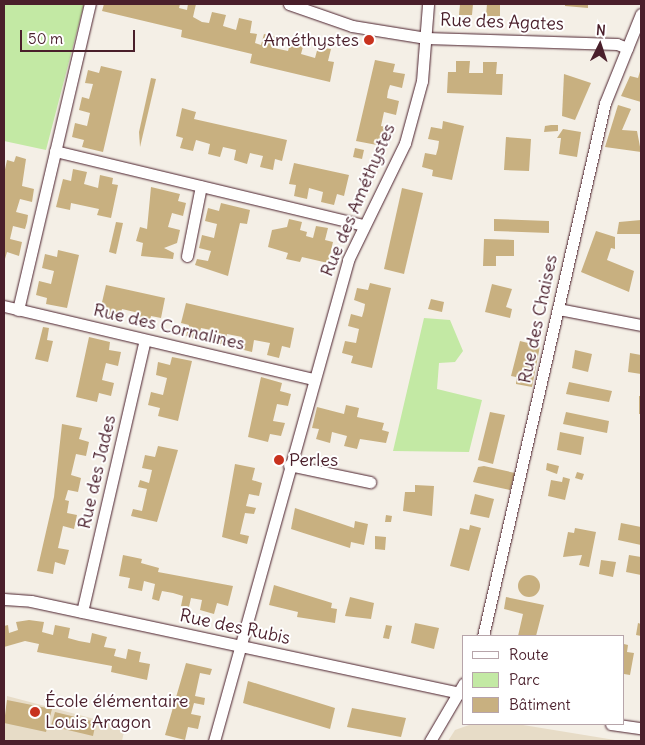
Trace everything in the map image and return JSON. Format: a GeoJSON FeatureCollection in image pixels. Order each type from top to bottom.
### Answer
{"type":"FeatureCollection","features":[{"type":"Feature","properties":{"kind":"street"},"geometry":{"type":"LineString","coordinates":[[18,310],[90,4]]}},
{"type":"Feature","properties":{"kind":"street","name":"Rue des Agates"},"geometry":{"type":"LineString","coordinates":[[289,4],[352,26],[426,38],[616,44],[627,48]]}},
{"type":"Feature","properties":{"kind":"street","name":"Rue des Améthystes"},"geometry":{"type":"LineString","coordinates":[[214,741],[288,465],[348,260],[363,225],[405,143],[422,81],[428,4]]}},
{"type":"Feature","properties":{"kind":"street","name":"Rue des Chaises"},"geometry":{"type":"LineString","coordinates":[[483,635],[605,103],[641,14]]}},
{"type":"Feature","properties":{"kind":"street"},"geometry":{"type":"LineString","coordinates":[[55,151],[363,225]]}},
{"type":"Feature","properties":{"kind":"street"},"geometry":{"type":"LineString","coordinates":[[187,256],[201,186]]}},
{"type":"Feature","properties":{"kind":"street","name":"Rue des Cornalines"},"geometry":{"type":"LineString","coordinates":[[4,306],[313,379]]}},
{"type":"Feature","properties":{"kind":"street"},"geometry":{"type":"LineString","coordinates":[[558,309],[641,325]]}},
{"type":"Feature","properties":{"kind":"street","name":"Rue des Jades"},"geometry":{"type":"LineString","coordinates":[[82,612],[146,340]]}},
{"type":"Feature","properties":{"kind":"street"},"geometry":{"type":"LineString","coordinates":[[288,465],[370,482]]}},
{"type":"Feature","properties":{"kind":"street","name":"Rue des Rubis"},"geometry":{"type":"LineString","coordinates":[[4,599],[82,612],[240,646],[462,690]]}},
{"type":"Feature","properties":{"kind":"street"},"geometry":{"type":"LineString","coordinates":[[430,741],[462,690]]}},
{"type":"Feature","properties":{"kind":"street"},"geometry":{"type":"LineString","coordinates":[[618,725],[641,728]]}},
{"type":"Feature","properties":{"kind":"shaded area","name":"École élémentaire Louis Aragon"},"geometry":{"type":"Polygon","coordinates":[[[7,696],[125,727],[122,741],[4,741],[7,696]]]}},
{"type":"Feature","properties":{"kind":"shaded area"},"geometry":{"type":"Polygon","coordinates":[[[469,725],[523,725],[621,741],[448,741],[455,730],[469,725]]]}},
{"type":"Feature","properties":{"kind":"green space"},"geometry":{"type":"Polygon","coordinates":[[[4,4],[84,4],[46,150],[4,141],[4,4]]]}},
{"type":"Feature","properties":{"kind":"green space"},"geometry":{"type":"Polygon","coordinates":[[[424,318],[450,320],[463,351],[455,362],[439,363],[437,389],[482,400],[469,452],[393,451],[424,318]]]}},
{"type":"Feature","properties":{"kind":"building"},"geometry":{"type":"Polygon","coordinates":[[[104,4],[180,4],[179,8],[187,10],[188,4],[196,4],[193,17],[202,22],[209,23],[212,12],[226,15],[223,26],[236,30],[239,18],[252,21],[250,33],[257,34],[255,43],[261,45],[264,34],[277,37],[274,48],[288,51],[291,40],[304,43],[301,54],[315,58],[318,47],[331,49],[328,61],[334,62],[330,82],[250,63],[252,54],[181,37],[182,30],[102,11],[104,4]]]}},
{"type":"Feature","properties":{"kind":"building"},"geometry":{"type":"Polygon","coordinates":[[[460,4],[473,4],[472,15],[459,15],[460,4]]]}},
{"type":"Feature","properties":{"kind":"building"},"geometry":{"type":"Polygon","coordinates":[[[487,4],[500,4],[500,16],[486,16],[487,4]]]}},
{"type":"Feature","properties":{"kind":"building"},"geometry":{"type":"Polygon","coordinates":[[[565,4],[588,4],[588,8],[565,6],[565,4]]]}},
{"type":"Feature","properties":{"kind":"building"},"geometry":{"type":"Polygon","coordinates":[[[375,60],[395,64],[393,72],[405,74],[402,88],[390,85],[388,91],[387,98],[399,101],[396,115],[384,112],[381,126],[393,129],[390,141],[378,139],[377,145],[356,141],[375,60]]]}},
{"type":"Feature","properties":{"kind":"building"},"geometry":{"type":"Polygon","coordinates":[[[456,61],[470,61],[469,73],[483,73],[483,62],[497,62],[496,74],[503,74],[502,95],[447,93],[448,72],[456,72],[456,61]]]}},
{"type":"Feature","properties":{"kind":"building"},"geometry":{"type":"Polygon","coordinates":[[[101,66],[122,71],[103,152],[82,147],[84,140],[72,137],[75,123],[87,126],[90,113],[79,110],[82,97],[89,99],[93,84],[85,83],[88,70],[99,73],[101,66]]]}},
{"type":"Feature","properties":{"kind":"building"},"geometry":{"type":"Polygon","coordinates":[[[641,68],[641,102],[621,96],[630,76],[638,78],[641,68]]]}},
{"type":"Feature","properties":{"kind":"building"},"geometry":{"type":"Polygon","coordinates":[[[564,74],[591,83],[575,120],[562,116],[564,74]]]}},
{"type":"Feature","properties":{"kind":"building"},"geometry":{"type":"Polygon","coordinates":[[[151,78],[156,79],[140,147],[139,132],[151,78]]]}},
{"type":"Feature","properties":{"kind":"building"},"geometry":{"type":"Polygon","coordinates":[[[618,105],[631,109],[622,130],[637,131],[641,152],[605,147],[618,105]]]}},
{"type":"Feature","properties":{"kind":"building"},"geometry":{"type":"Polygon","coordinates":[[[182,108],[196,112],[194,119],[287,140],[282,161],[275,159],[273,170],[260,167],[263,156],[250,153],[247,164],[234,160],[236,150],[223,147],[220,157],[208,154],[210,144],[196,140],[193,151],[180,148],[183,138],[176,136],[182,108]]]}},
{"type":"Feature","properties":{"kind":"building"},"geometry":{"type":"Polygon","coordinates":[[[443,121],[464,126],[452,180],[432,176],[433,170],[422,167],[425,153],[436,155],[438,148],[439,141],[428,139],[431,127],[442,129],[443,121]]]}},
{"type":"Feature","properties":{"kind":"building"},"geometry":{"type":"Polygon","coordinates":[[[558,125],[558,131],[544,132],[545,126],[558,125]]]}},
{"type":"Feature","properties":{"kind":"building"},"geometry":{"type":"Polygon","coordinates":[[[563,129],[581,132],[577,157],[559,154],[561,138],[557,138],[563,129]]]}},
{"type":"Feature","properties":{"kind":"building"},"geometry":{"type":"Polygon","coordinates":[[[506,137],[531,139],[529,171],[504,170],[506,137]]]}},
{"type":"Feature","properties":{"kind":"building"},"geometry":{"type":"Polygon","coordinates":[[[355,148],[364,150],[362,159],[353,157],[355,148]]]}},
{"type":"Feature","properties":{"kind":"building"},"geometry":{"type":"Polygon","coordinates":[[[16,156],[26,159],[22,186],[34,189],[32,202],[20,199],[16,212],[28,215],[25,229],[13,226],[10,239],[22,242],[19,256],[7,252],[5,259],[4,174],[7,160],[14,162],[16,156]]]}},
{"type":"Feature","properties":{"kind":"building"},"geometry":{"type":"Polygon","coordinates":[[[294,163],[349,175],[344,196],[337,194],[334,205],[321,202],[323,192],[309,188],[307,199],[294,196],[296,185],[289,184],[294,163]]]}},
{"type":"Feature","properties":{"kind":"building"},"geometry":{"type":"Polygon","coordinates":[[[73,169],[87,172],[84,184],[98,188],[100,175],[113,178],[112,184],[118,185],[111,218],[97,215],[99,209],[71,203],[70,210],[56,207],[63,179],[71,181],[73,169]]]}},
{"type":"Feature","properties":{"kind":"building"},"geometry":{"type":"Polygon","coordinates":[[[151,187],[180,194],[178,201],[186,203],[183,216],[172,213],[168,227],[180,230],[177,243],[164,248],[174,253],[173,259],[141,256],[143,243],[136,241],[140,227],[147,229],[151,187]]]}},
{"type":"Feature","properties":{"kind":"building"},"geometry":{"type":"Polygon","coordinates":[[[402,188],[423,193],[404,274],[384,269],[402,188]]]}},
{"type":"Feature","properties":{"kind":"building"},"geometry":{"type":"Polygon","coordinates":[[[221,203],[250,210],[247,224],[240,223],[228,276],[195,265],[197,259],[208,261],[211,251],[199,248],[202,235],[214,238],[217,224],[205,221],[208,208],[219,211],[221,203]]]}},
{"type":"Feature","properties":{"kind":"building"},"geometry":{"type":"Polygon","coordinates":[[[289,219],[302,222],[300,230],[307,232],[306,236],[313,238],[316,226],[328,228],[325,240],[333,242],[328,263],[302,257],[300,262],[286,259],[288,253],[268,247],[272,230],[287,227],[289,219]]]}},
{"type":"Feature","properties":{"kind":"building"},"geometry":{"type":"Polygon","coordinates":[[[494,219],[549,221],[549,233],[494,231],[494,219]]]}},
{"type":"Feature","properties":{"kind":"building"},"geometry":{"type":"Polygon","coordinates":[[[641,220],[641,234],[617,234],[619,222],[641,220]]]}},
{"type":"Feature","properties":{"kind":"building"},"geometry":{"type":"Polygon","coordinates":[[[116,222],[123,223],[116,254],[109,252],[116,222]]]}},
{"type":"Feature","properties":{"kind":"building"},"geometry":{"type":"Polygon","coordinates":[[[596,231],[615,237],[615,249],[611,248],[607,260],[634,271],[629,292],[581,272],[596,231]]]}},
{"type":"Feature","properties":{"kind":"building"},"geometry":{"type":"Polygon","coordinates":[[[484,239],[514,240],[514,256],[496,256],[496,266],[483,266],[484,239]]]}},
{"type":"Feature","properties":{"kind":"building"},"geometry":{"type":"Polygon","coordinates":[[[58,250],[79,255],[67,308],[46,304],[47,298],[36,295],[39,281],[51,284],[54,271],[42,268],[45,254],[57,257],[58,250]]]}},
{"type":"Feature","properties":{"kind":"building"},"geometry":{"type":"Polygon","coordinates":[[[370,283],[391,288],[372,368],[351,363],[353,356],[342,353],[345,341],[356,343],[359,329],[348,326],[351,314],[362,317],[364,310],[365,304],[354,300],[357,288],[368,290],[370,283]]]}},
{"type":"Feature","properties":{"kind":"building"},"geometry":{"type":"Polygon","coordinates":[[[492,284],[512,289],[506,307],[512,309],[510,318],[485,312],[492,284]]]}},
{"type":"Feature","properties":{"kind":"building"},"geometry":{"type":"Polygon","coordinates":[[[106,285],[165,298],[161,318],[151,316],[149,327],[136,325],[139,313],[122,309],[119,321],[107,318],[108,313],[100,311],[106,285]]]}},
{"type":"Feature","properties":{"kind":"building"},"geometry":{"type":"Polygon","coordinates":[[[431,299],[444,302],[442,312],[428,309],[431,299]]]}},
{"type":"Feature","properties":{"kind":"building"},"geometry":{"type":"Polygon","coordinates":[[[186,303],[294,328],[290,348],[282,346],[279,358],[267,355],[270,343],[254,340],[252,352],[240,349],[242,337],[227,334],[225,345],[213,342],[216,331],[201,328],[198,339],[186,336],[189,325],[181,323],[186,303]]]}},
{"type":"Feature","properties":{"kind":"building"},"geometry":{"type":"Polygon","coordinates":[[[43,327],[49,328],[47,340],[53,341],[48,362],[35,359],[43,327]]]}},
{"type":"Feature","properties":{"kind":"building"},"geometry":{"type":"Polygon","coordinates":[[[89,337],[110,342],[109,350],[121,352],[118,366],[106,363],[104,371],[102,380],[114,383],[111,396],[99,393],[97,402],[76,397],[89,337]]]}},
{"type":"Feature","properties":{"kind":"building"},"geometry":{"type":"Polygon","coordinates":[[[520,341],[540,346],[532,387],[516,384],[516,377],[511,376],[520,341]]]}},
{"type":"Feature","properties":{"kind":"building"},"geometry":{"type":"Polygon","coordinates":[[[575,350],[592,354],[588,372],[572,368],[575,350]]]}},
{"type":"Feature","properties":{"kind":"building"},"geometry":{"type":"Polygon","coordinates":[[[630,353],[641,355],[641,374],[628,372],[630,353]]]}},
{"type":"Feature","properties":{"kind":"building"},"geometry":{"type":"Polygon","coordinates":[[[172,357],[192,361],[178,421],[158,416],[160,408],[148,405],[151,392],[163,395],[167,378],[156,375],[158,362],[170,365],[172,357]]]}},
{"type":"Feature","properties":{"kind":"building"},"geometry":{"type":"Polygon","coordinates":[[[261,377],[282,383],[280,391],[291,394],[288,406],[277,404],[273,421],[285,423],[281,436],[270,434],[268,442],[248,437],[261,377]]]}},
{"type":"Feature","properties":{"kind":"building"},"geometry":{"type":"Polygon","coordinates":[[[569,382],[612,391],[609,402],[566,394],[569,382]]]}},
{"type":"Feature","properties":{"kind":"building"},"geometry":{"type":"Polygon","coordinates":[[[639,396],[641,396],[641,414],[639,414],[639,396]]]}},
{"type":"Feature","properties":{"kind":"building"},"geometry":{"type":"Polygon","coordinates":[[[346,405],[359,408],[357,417],[384,423],[382,430],[389,432],[386,443],[360,439],[357,449],[344,446],[347,436],[332,432],[330,443],[316,439],[319,429],[312,428],[317,407],[344,414],[346,405]]]}},
{"type":"Feature","properties":{"kind":"building"},"geometry":{"type":"Polygon","coordinates":[[[490,412],[505,415],[493,464],[478,460],[490,412]]]}},
{"type":"Feature","properties":{"kind":"building"},"geometry":{"type":"Polygon","coordinates":[[[566,412],[609,421],[607,433],[563,424],[566,412]]]}},
{"type":"Feature","properties":{"kind":"building"},"geometry":{"type":"Polygon","coordinates":[[[62,424],[82,428],[79,439],[89,442],[86,456],[76,454],[71,475],[81,478],[78,492],[68,490],[65,500],[69,501],[67,513],[77,515],[74,529],[63,526],[58,548],[69,550],[65,565],[55,562],[53,574],[37,571],[54,497],[62,424]]]}},
{"type":"Feature","properties":{"kind":"building"},"geometry":{"type":"Polygon","coordinates":[[[560,432],[584,437],[581,455],[557,450],[560,432]]]}},
{"type":"Feature","properties":{"kind":"building"},"geometry":{"type":"Polygon","coordinates":[[[158,446],[178,450],[157,522],[131,516],[133,509],[142,511],[147,489],[138,487],[140,480],[149,483],[152,470],[142,468],[145,455],[155,457],[158,446]]]}},
{"type":"Feature","properties":{"kind":"building"},"geometry":{"type":"Polygon","coordinates":[[[547,463],[559,466],[557,474],[546,470],[547,463]]]}},
{"type":"Feature","properties":{"kind":"building"},"geometry":{"type":"Polygon","coordinates":[[[235,464],[255,468],[252,480],[262,483],[259,496],[249,494],[246,506],[256,508],[254,514],[245,513],[240,534],[249,536],[247,544],[222,537],[235,464]]]}},
{"type":"Feature","properties":{"kind":"building"},"geometry":{"type":"Polygon","coordinates":[[[484,466],[515,473],[510,490],[473,482],[478,467],[484,466]]]}},
{"type":"Feature","properties":{"kind":"building"},"geometry":{"type":"Polygon","coordinates":[[[577,472],[584,474],[582,480],[575,478],[577,472]]]}},
{"type":"Feature","properties":{"kind":"building"},"geometry":{"type":"Polygon","coordinates":[[[563,477],[570,479],[565,500],[548,496],[551,480],[562,482],[563,477]]]}},
{"type":"Feature","properties":{"kind":"building"},"geometry":{"type":"Polygon","coordinates":[[[415,485],[434,486],[432,516],[403,511],[405,492],[415,492],[415,485]]]}},
{"type":"Feature","properties":{"kind":"building"},"geometry":{"type":"Polygon","coordinates":[[[475,494],[494,499],[489,518],[470,514],[475,494]]]}},
{"type":"Feature","properties":{"kind":"building"},"geometry":{"type":"Polygon","coordinates":[[[295,508],[354,528],[355,521],[368,524],[364,545],[351,542],[350,548],[291,529],[295,508]]]}},
{"type":"Feature","properties":{"kind":"building"},"geometry":{"type":"Polygon","coordinates":[[[386,515],[392,516],[391,522],[385,522],[386,515]]]}},
{"type":"Feature","properties":{"kind":"building"},"geometry":{"type":"Polygon","coordinates":[[[621,523],[641,527],[641,545],[618,540],[621,523]]]}},
{"type":"Feature","properties":{"kind":"building"},"geometry":{"type":"Polygon","coordinates":[[[470,525],[481,528],[469,571],[450,566],[460,528],[469,530],[470,525]]]}},
{"type":"Feature","properties":{"kind":"building"},"geometry":{"type":"Polygon","coordinates":[[[575,528],[596,532],[589,567],[579,565],[582,555],[563,557],[568,532],[574,533],[575,528]]]}},
{"type":"Feature","properties":{"kind":"building"},"geometry":{"type":"Polygon","coordinates":[[[375,536],[386,537],[385,550],[375,549],[375,536]]]}},
{"type":"Feature","properties":{"kind":"building"},"geometry":{"type":"Polygon","coordinates":[[[123,555],[142,559],[141,563],[159,568],[158,572],[233,586],[228,606],[217,603],[214,614],[200,610],[202,600],[191,598],[189,607],[181,606],[183,596],[162,591],[159,601],[152,599],[155,584],[144,581],[142,591],[128,588],[130,578],[119,576],[123,555]]]}},
{"type":"Feature","properties":{"kind":"building"},"geometry":{"type":"Polygon","coordinates":[[[629,555],[641,557],[641,575],[626,572],[629,555]]]}},
{"type":"Feature","properties":{"kind":"building"},"geometry":{"type":"Polygon","coordinates":[[[601,560],[616,562],[613,577],[599,574],[601,560]]]}},
{"type":"Feature","properties":{"kind":"building"},"geometry":{"type":"Polygon","coordinates":[[[529,575],[537,578],[540,586],[537,594],[529,597],[521,594],[518,586],[521,578],[529,575]]]}},
{"type":"Feature","properties":{"kind":"building"},"geometry":{"type":"Polygon","coordinates":[[[274,585],[332,603],[331,608],[337,609],[335,623],[297,617],[298,612],[269,605],[274,585]]]}},
{"type":"Feature","properties":{"kind":"building"},"geometry":{"type":"Polygon","coordinates":[[[350,597],[374,603],[371,619],[345,616],[350,597]]]}},
{"type":"Feature","properties":{"kind":"building"},"geometry":{"type":"Polygon","coordinates":[[[506,597],[544,605],[536,635],[518,635],[523,614],[504,609],[506,597]]]}},
{"type":"Feature","properties":{"kind":"building"},"geometry":{"type":"Polygon","coordinates":[[[29,620],[44,622],[42,632],[53,635],[55,625],[70,628],[68,638],[79,641],[90,643],[92,633],[107,637],[104,647],[116,649],[114,656],[126,659],[128,649],[141,652],[139,662],[150,664],[147,680],[111,672],[112,666],[37,652],[39,644],[25,641],[4,647],[4,626],[8,625],[9,633],[18,630],[16,622],[29,620]]]}},
{"type":"Feature","properties":{"kind":"building"},"geometry":{"type":"Polygon","coordinates":[[[415,623],[439,628],[434,649],[411,643],[415,623]]]}},
{"type":"Feature","properties":{"kind":"building"},"geometry":{"type":"Polygon","coordinates":[[[638,623],[641,624],[641,636],[636,635],[638,623]]]}},
{"type":"Feature","properties":{"kind":"building"},"geometry":{"type":"Polygon","coordinates":[[[386,625],[392,626],[389,639],[383,638],[386,625]]]}},
{"type":"Feature","properties":{"kind":"building"},"geometry":{"type":"Polygon","coordinates":[[[625,644],[628,645],[627,652],[634,653],[630,675],[625,674],[625,644]]]}},
{"type":"Feature","properties":{"kind":"building"},"geometry":{"type":"Polygon","coordinates":[[[186,663],[212,669],[210,675],[200,673],[195,696],[205,698],[204,705],[194,703],[191,714],[201,716],[198,729],[188,727],[185,740],[165,735],[186,663]]]}},
{"type":"Feature","properties":{"kind":"building"},"geometry":{"type":"Polygon","coordinates":[[[248,681],[335,708],[330,729],[243,703],[248,681]]]}},
{"type":"Feature","properties":{"kind":"building"},"geometry":{"type":"Polygon","coordinates":[[[7,700],[52,709],[46,732],[4,723],[7,700]]]}},
{"type":"Feature","properties":{"kind":"building"},"geometry":{"type":"Polygon","coordinates":[[[352,708],[406,718],[401,737],[347,727],[352,708]]]}},
{"type":"Feature","properties":{"kind":"building"},"geometry":{"type":"Polygon","coordinates":[[[55,712],[96,722],[93,736],[51,726],[55,712]]]}},
{"type":"Feature","properties":{"kind":"place","name":"Améthystes"},"geometry":{"type":"Point","coordinates":[369,40]}},
{"type":"Feature","properties":{"kind":"place","name":"Perles"},"geometry":{"type":"Point","coordinates":[279,460]}},
{"type":"Feature","properties":{"kind":"place","name":"École élémentaire Louis Aragon"},"geometry":{"type":"Point","coordinates":[35,712]}}]}
